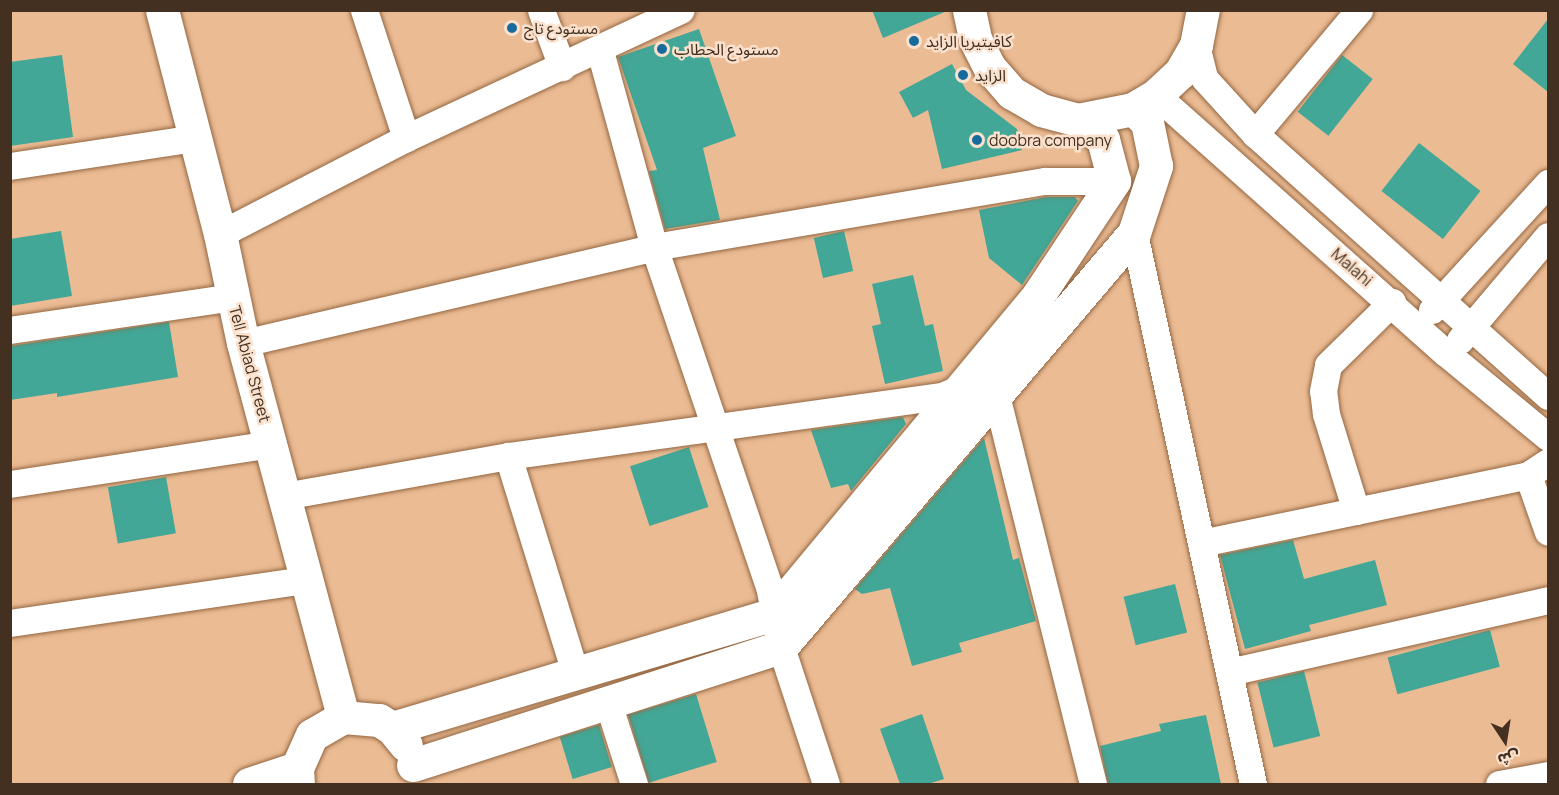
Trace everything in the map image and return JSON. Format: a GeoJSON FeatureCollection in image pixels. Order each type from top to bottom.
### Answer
{"type":"FeatureCollection","features":[{"type":"Feature","properties":{"kind":"main road","name":"Tell Abiad Street"},"geometry":{"type":"LineString","coordinates":[[162,10],[220,234],[243,343],[272,444],[343,717]]}},
{"type":"Feature","properties":{"kind":"main road"},"geometry":{"type":"LineString","coordinates":[[392,728],[772,615],[1039,294],[1114,182],[1103,139],[1078,120],[1041,110],[1012,93],[990,68],[975,39],[969,10]]}},
{"type":"Feature","properties":{"kind":"main road"},"geometry":{"type":"LineString","coordinates":[[1078,120],[1144,102],[1180,73],[1196,45],[1203,10]]}},
{"type":"Feature","properties":{"kind":"main road"},"geometry":{"type":"LineString","coordinates":[[249,784],[297,776],[312,735],[343,717],[364,716],[392,728],[410,751],[413,775],[609,703],[781,647],[1134,233],[1156,166],[1144,102]]}},
{"type":"Feature","properties":{"kind":"main road"},"geometry":{"type":"LineString","coordinates":[[1039,294],[1065,314]]}},
{"type":"Feature","properties":{"kind":"street"},"geometry":{"type":"LineString","coordinates":[[364,10],[406,138]]}},
{"type":"Feature","properties":{"kind":"street"},"geometry":{"type":"LineString","coordinates":[[541,10],[562,67]]}},
{"type":"Feature","properties":{"kind":"street"},"geometry":{"type":"LineString","coordinates":[[220,234],[406,138],[600,51],[681,10]]}},
{"type":"Feature","properties":{"kind":"street"},"geometry":{"type":"LineString","coordinates":[[1255,134],[1359,10]]}},
{"type":"Feature","properties":{"kind":"street"},"geometry":{"type":"LineString","coordinates":[[1196,45],[1204,78],[1255,134],[1443,299],[1548,396]]}},
{"type":"Feature","properties":{"kind":"street"},"geometry":{"type":"LineString","coordinates":[[600,51],[654,247],[769,586],[772,615],[781,647],[826,784]]}},
{"type":"Feature","properties":{"kind":"street","name":"Malahi"},"geometry":{"type":"LineString","coordinates":[[1144,102],[1392,302],[1446,353],[1548,437]]}},
{"type":"Feature","properties":{"kind":"street"},"geometry":{"type":"LineString","coordinates":[[10,166],[195,138]]}},
{"type":"Feature","properties":{"kind":"street"},"geometry":{"type":"LineString","coordinates":[[243,343],[654,247],[1045,181],[1114,182]]}},
{"type":"Feature","properties":{"kind":"street"},"geometry":{"type":"LineString","coordinates":[[1417,324],[1443,299],[1548,183]]}},
{"type":"Feature","properties":{"kind":"street"},"geometry":{"type":"LineString","coordinates":[[1134,233],[1253,784]]}},
{"type":"Feature","properties":{"kind":"street"},"geometry":{"type":"LineString","coordinates":[[1446,353],[1474,327],[1548,236]]}},
{"type":"Feature","properties":{"kind":"street"},"geometry":{"type":"LineString","coordinates":[[10,330],[233,297]]}},
{"type":"Feature","properties":{"kind":"street"},"geometry":{"type":"LineString","coordinates":[[1356,511],[1326,414],[1323,392],[1328,365],[1392,302]]}},
{"type":"Feature","properties":{"kind":"street"},"geometry":{"type":"LineString","coordinates":[[284,496],[508,456],[716,425],[942,396],[962,387]]}},
{"type":"Feature","properties":{"kind":"street"},"geometry":{"type":"LineString","coordinates":[[996,395],[1092,784]]}},
{"type":"Feature","properties":{"kind":"street"},"geometry":{"type":"LineString","coordinates":[[10,484],[272,444]]}},
{"type":"Feature","properties":{"kind":"street"},"geometry":{"type":"LineString","coordinates":[[508,456],[576,675]]}},
{"type":"Feature","properties":{"kind":"street"},"geometry":{"type":"LineString","coordinates":[[1201,543],[1356,511],[1538,469],[1548,532]]}},
{"type":"Feature","properties":{"kind":"street"},"geometry":{"type":"LineString","coordinates":[[10,623],[306,580]]}},
{"type":"Feature","properties":{"kind":"street"},"geometry":{"type":"LineString","coordinates":[[1229,672],[1548,600]]}},
{"type":"Feature","properties":{"kind":"street"},"geometry":{"type":"LineString","coordinates":[[609,703],[634,784]]}},
{"type":"Feature","properties":{"kind":"street"},"geometry":{"type":"LineString","coordinates":[[1499,784],[1548,775]]}},
{"type":"Feature","properties":{"kind":"building"},"geometry":{"type":"Polygon","coordinates":[[[872,10],[947,10],[947,11],[883,38],[872,10]]]}},
{"type":"Feature","properties":{"kind":"building"},"geometry":{"type":"Polygon","coordinates":[[[1548,19],[1548,92],[1513,64],[1548,19]]]}},
{"type":"Feature","properties":{"kind":"building"},"geometry":{"type":"Polygon","coordinates":[[[699,29],[736,136],[703,148],[720,220],[665,229],[649,171],[657,170],[618,57],[699,29]]]}},
{"type":"Feature","properties":{"kind":"building"},"geometry":{"type":"Polygon","coordinates":[[[62,55],[73,137],[10,146],[10,62],[62,55]]]}},
{"type":"Feature","properties":{"kind":"building"},"geometry":{"type":"Polygon","coordinates":[[[1342,55],[1373,79],[1328,136],[1298,112],[1342,55]]]}},
{"type":"Feature","properties":{"kind":"building","name":"doobra company"},"geometry":{"type":"Polygon","coordinates":[[[952,64],[966,90],[1017,129],[1022,150],[942,169],[928,110],[913,118],[899,92],[952,64]]]}},
{"type":"Feature","properties":{"kind":"building"},"geometry":{"type":"Polygon","coordinates":[[[1419,143],[1480,191],[1443,239],[1381,191],[1419,143]]]}},
{"type":"Feature","properties":{"kind":"building"},"geometry":{"type":"Polygon","coordinates":[[[1046,197],[1075,197],[1078,201],[1022,285],[989,258],[979,210],[1046,197]]]}},
{"type":"Feature","properties":{"kind":"building"},"geometry":{"type":"Polygon","coordinates":[[[61,231],[72,296],[10,306],[10,239],[61,231]]]}},
{"type":"Feature","properties":{"kind":"building"},"geometry":{"type":"Polygon","coordinates":[[[844,231],[853,271],[823,278],[814,238],[844,231]]]}},
{"type":"Feature","properties":{"kind":"building"},"geometry":{"type":"Polygon","coordinates":[[[913,275],[925,326],[933,324],[943,371],[885,384],[872,326],[881,324],[872,284],[913,275]]]}},
{"type":"Feature","properties":{"kind":"building"},"geometry":{"type":"Polygon","coordinates":[[[169,322],[178,377],[57,397],[57,393],[10,400],[10,346],[169,322]]]}},
{"type":"Feature","properties":{"kind":"building"},"geometry":{"type":"Polygon","coordinates":[[[903,417],[906,424],[851,491],[848,484],[831,488],[811,430],[903,417]]]}},
{"type":"Feature","properties":{"kind":"building"},"geometry":{"type":"Polygon","coordinates":[[[984,438],[1013,560],[1019,558],[1036,621],[959,643],[962,652],[912,666],[890,588],[862,594],[855,589],[984,438]]]}},
{"type":"Feature","properties":{"kind":"building"},"geometry":{"type":"Polygon","coordinates":[[[689,447],[708,507],[650,526],[630,466],[689,447]]]}},
{"type":"Feature","properties":{"kind":"building"},"geometry":{"type":"Polygon","coordinates":[[[166,477],[176,533],[118,543],[108,487],[166,477]]]}},
{"type":"Feature","properties":{"kind":"building"},"geometry":{"type":"Polygon","coordinates":[[[1293,540],[1304,579],[1375,560],[1387,605],[1309,625],[1311,631],[1245,649],[1220,555],[1293,540]]]}},
{"type":"Feature","properties":{"kind":"building"},"geometry":{"type":"Polygon","coordinates":[[[1175,584],[1187,633],[1136,645],[1124,597],[1175,584]]]}},
{"type":"Feature","properties":{"kind":"building"},"geometry":{"type":"Polygon","coordinates":[[[1490,630],[1500,667],[1397,694],[1388,657],[1490,630]]]}},
{"type":"Feature","properties":{"kind":"building"},"geometry":{"type":"Polygon","coordinates":[[[1304,671],[1320,736],[1274,748],[1257,683],[1304,671]]]}},
{"type":"Feature","properties":{"kind":"building"},"geometry":{"type":"Polygon","coordinates":[[[696,694],[717,762],[649,783],[628,715],[696,694]]]}},
{"type":"Feature","properties":{"kind":"building"},"geometry":{"type":"Polygon","coordinates":[[[922,714],[944,779],[928,784],[900,784],[880,729],[922,714]]]}},
{"type":"Feature","properties":{"kind":"building"},"geometry":{"type":"Polygon","coordinates":[[[1206,715],[1221,784],[1108,784],[1100,746],[1161,731],[1159,724],[1206,715]]]}},
{"type":"Feature","properties":{"kind":"building"},"geometry":{"type":"Polygon","coordinates":[[[599,725],[612,767],[573,779],[560,737],[599,725]]]}},
{"type":"Feature","properties":{"kind":"place","name":"مستودع تاج"},"geometry":{"type":"Point","coordinates":[512,28]}},
{"type":"Feature","properties":{"kind":"place","name":"كافيتيريا الزايد"},"geometry":{"type":"Point","coordinates":[914,41]}},
{"type":"Feature","properties":{"kind":"place","name":"مستودع الحطاب"},"geometry":{"type":"Point","coordinates":[662,49]}},
{"type":"Feature","properties":{"kind":"place","name":"الزايد"},"geometry":{"type":"Point","coordinates":[963,75]}},
{"type":"Feature","properties":{"kind":"place","name":"doobra company"},"geometry":{"type":"Point","coordinates":[977,140]}}]}
